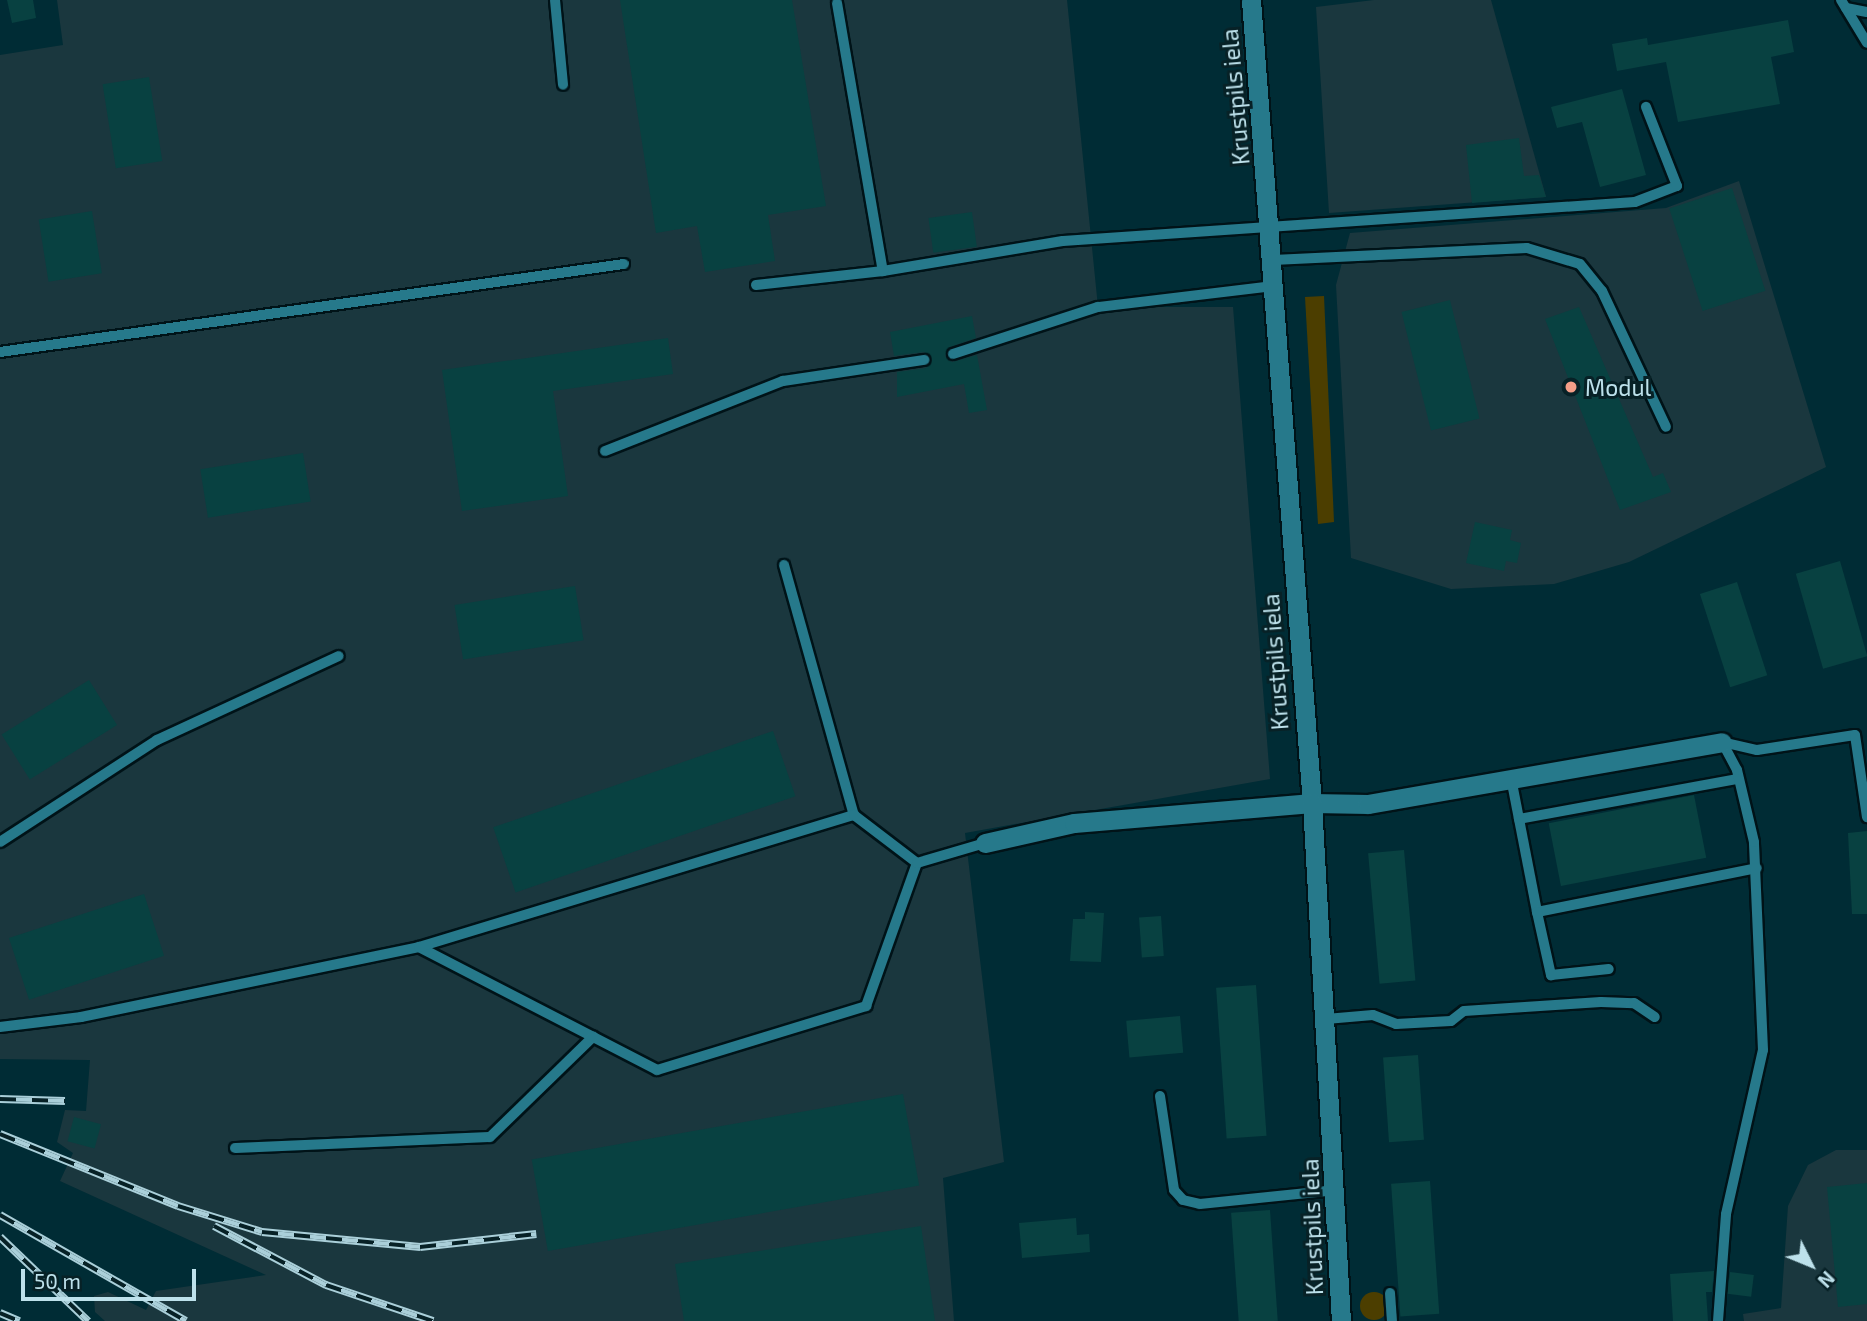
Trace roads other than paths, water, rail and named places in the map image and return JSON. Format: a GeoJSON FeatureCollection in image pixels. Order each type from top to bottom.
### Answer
{"type":"FeatureCollection","features":[{"type":"Feature","properties":{"kind":"street","name":"Krustpils iela"},"geometry":{"type":"LineString","coordinates":[[1251,0],[1271,229],[1312,803],[1336,1190],[1340,1321]]}},
{"type":"Feature","properties":{"kind":"street"},"geometry":{"type":"LineString","coordinates":[[985,844],[1074,823],[1312,803],[1368,804],[1512,783],[1722,742]]}},
{"type":"Feature","properties":{"kind":"lane"},"geometry":{"type":"LineString","coordinates":[[555,0],[563,85]]}},
{"type":"Feature","properties":{"kind":"lane"},"geometry":{"type":"LineString","coordinates":[[837,3],[883,271]]}},
{"type":"Feature","properties":{"kind":"lane"},"geometry":{"type":"LineString","coordinates":[[1844,4],[1867,12]]}},
{"type":"Feature","properties":{"kind":"lane"},"geometry":{"type":"LineString","coordinates":[[1844,4],[1867,43]]}},
{"type":"Feature","properties":{"kind":"lane"},"geometry":{"type":"LineString","coordinates":[[756,285],[883,271],[1063,241],[1271,229],[1635,202],[1677,186],[1646,107]]}},
{"type":"Feature","properties":{"kind":"lane"},"geometry":{"type":"LineString","coordinates":[[1273,260],[1527,248],[1580,264],[1602,291],[1666,426]]}},
{"type":"Feature","properties":{"kind":"lane"},"geometry":{"type":"LineString","coordinates":[[0,352],[624,264]]}},
{"type":"Feature","properties":{"kind":"lane"},"geometry":{"type":"LineString","coordinates":[[953,354],[1098,307],[1275,286]]}},
{"type":"Feature","properties":{"kind":"lane"},"geometry":{"type":"LineString","coordinates":[[605,451],[783,382],[924,360]]}},
{"type":"Feature","properties":{"kind":"lane"},"geometry":{"type":"LineString","coordinates":[[784,565],[854,815],[918,863]]}},
{"type":"Feature","properties":{"kind":"lane"},"geometry":{"type":"LineString","coordinates":[[0,842],[157,740],[339,656]]}},
{"type":"Feature","properties":{"kind":"lane"},"geometry":{"type":"LineString","coordinates":[[1722,742],[1757,750],[1855,734],[1867,817]]}},
{"type":"Feature","properties":{"kind":"lane"},"geometry":{"type":"LineString","coordinates":[[1718,1321],[1726,1214],[1763,1050],[1757,869],[1738,779],[1722,742]]}},
{"type":"Feature","properties":{"kind":"lane"},"geometry":{"type":"LineString","coordinates":[[1519,819],[1738,779]]}},
{"type":"Feature","properties":{"kind":"lane"},"geometry":{"type":"LineString","coordinates":[[1512,783],[1551,975],[1609,970]]}},
{"type":"Feature","properties":{"kind":"lane"},"geometry":{"type":"LineString","coordinates":[[0,1027],[82,1017],[419,947],[854,815]]}},
{"type":"Feature","properties":{"kind":"lane"},"geometry":{"type":"LineString","coordinates":[[918,863],[985,844]]}},
{"type":"Feature","properties":{"kind":"lane"},"geometry":{"type":"LineString","coordinates":[[419,947],[657,1070],[866,1006],[918,863]]}},
{"type":"Feature","properties":{"kind":"lane"},"geometry":{"type":"LineString","coordinates":[[1537,912],[1757,869]]}},
{"type":"Feature","properties":{"kind":"lane"},"geometry":{"type":"LineString","coordinates":[[1326,1019],[1373,1015],[1396,1024],[1451,1021],[1464,1011],[1601,1002],[1634,1003],[1655,1017]]}},
{"type":"Feature","properties":{"kind":"lane"},"geometry":{"type":"LineString","coordinates":[[235,1148],[490,1137],[593,1037]]}},
{"type":"Feature","properties":{"kind":"lane"},"geometry":{"type":"LineString","coordinates":[[1160,1096],[1174,1190],[1183,1200],[1200,1204],[1336,1190]]}},
{"type":"Feature","properties":{"kind":"lane"},"geometry":{"type":"LineString","coordinates":[[1390,1293],[1392,1321]]}},
{"type":"Feature","properties":{"kind":"railway"},"geometry":{"type":"LineString","coordinates":[[0,1099],[65,1101]]}},
{"type":"Feature","properties":{"kind":"railway"},"geometry":{"type":"LineString","coordinates":[[0,1134],[178,1206],[262,1232],[420,1247],[536,1234]]}},
{"type":"Feature","properties":{"kind":"railway"},"geometry":{"type":"LineString","coordinates":[[0,1215],[186,1321]]}},
{"type":"Feature","properties":{"kind":"railway"},"geometry":{"type":"LineString","coordinates":[[214,1226],[326,1285],[433,1321]]}},
{"type":"Feature","properties":{"kind":"railway"},"geometry":{"type":"LineString","coordinates":[[0,1237],[88,1321]]}},
{"type":"Feature","properties":{"kind":"railway"},"geometry":{"type":"LineString","coordinates":[[0,1313],[19,1321]]}},
{"type":"Feature","properties":{"kind":"place","name":"Modul"},"geometry":{"type":"Point","coordinates":[1571,387]}}]}
